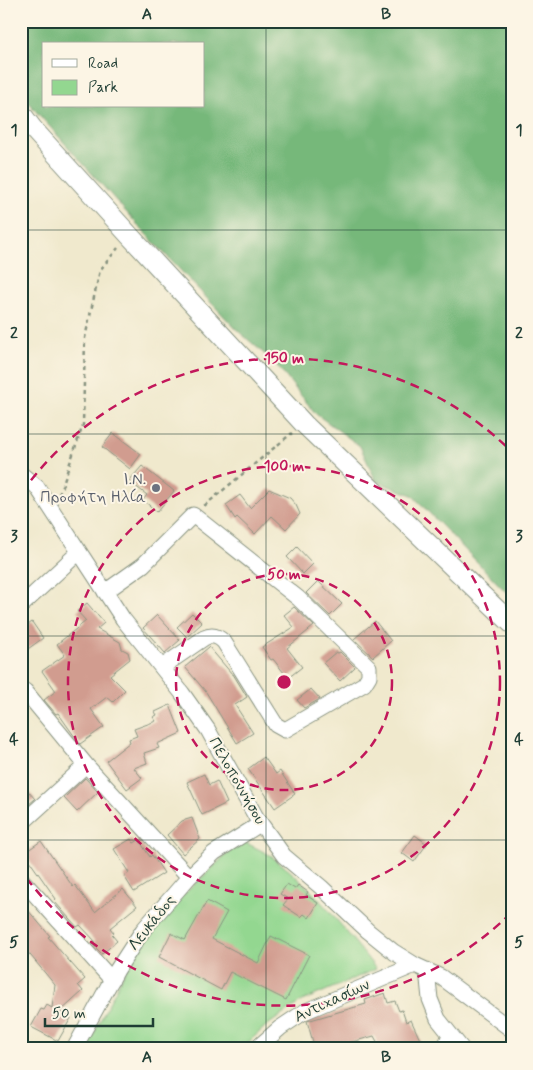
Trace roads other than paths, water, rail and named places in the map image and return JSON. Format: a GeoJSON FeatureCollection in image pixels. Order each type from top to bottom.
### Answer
{"type":"FeatureCollection","features":[{"type":"Feature","properties":{"kind":"street"},"geometry":{"type":"LineString","coordinates":[[21,113],[33,129],[129,235],[304,424],[512,624]]}},
{"type":"Feature","properties":{"kind":"street","name":"Πελοποννήσου"},"geometry":{"type":"LineString","coordinates":[[21,474],[37,487],[131,630],[194,710],[215,742],[260,824],[289,862],[394,952],[441,977],[512,1030]]}},
{"type":"Feature","properties":{"kind":"street"},"geometry":{"type":"LineString","coordinates":[[105,592],[143,566],[193,515],[298,598],[369,668],[369,676],[364,684],[285,730],[276,725],[224,642],[218,637],[209,636],[204,638],[162,667]]}},
{"type":"Feature","properties":{"kind":"street"},"geometry":{"type":"LineString","coordinates":[[21,606],[79,552]]}},
{"type":"Feature","properties":{"kind":"street"},"geometry":{"type":"LineString","coordinates":[[25,691],[86,765],[189,877]]}},
{"type":"Feature","properties":{"kind":"street"},"geometry":{"type":"LineString","coordinates":[[21,824],[86,765]]}},
{"type":"Feature","properties":{"kind":"street","name":"Λευκάδος"},"geometry":{"type":"LineString","coordinates":[[74,1049],[142,930],[189,877],[214,853],[260,824]]}},
{"type":"Feature","properties":{"kind":"street"},"geometry":{"type":"LineString","coordinates":[[21,879],[112,980]]}},
{"type":"Feature","properties":{"kind":"street"},"geometry":{"type":"LineString","coordinates":[[421,967],[438,1019],[462,1049]]}},
{"type":"Feature","properties":{"kind":"street","name":"Αντιχασίων"},"geometry":{"type":"LineString","coordinates":[[256,1049],[280,1028],[304,1012],[421,967]]}},
{"type":"Feature","properties":{"kind":"street"},"geometry":{"type":"LineString","coordinates":[[444,1049],[450,1035]]}},
{"type":"Feature","properties":{"kind":"place","name":"Ι.Ν. Προφήτη Ηλία"},"geometry":{"type":"Point","coordinates":[156,488]}}]}
